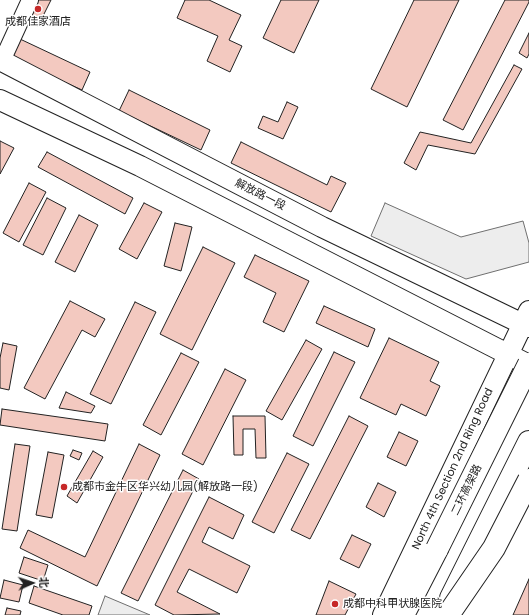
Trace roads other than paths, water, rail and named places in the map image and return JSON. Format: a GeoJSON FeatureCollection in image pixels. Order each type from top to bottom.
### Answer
{"type":"FeatureCollection","features":[{"type":"Feature","properties":{"kind":"highway","name":"二环高架路"},"geometry":{"type":"LineString","coordinates":[[403,615],[529,365]]}},
{"type":"Feature","properties":{"kind":"highway"},"geometry":{"type":"LineString","coordinates":[[443,615],[529,442]]}},
{"type":"Feature","properties":{"kind":"highway"},"geometry":{"type":"LineString","coordinates":[[448,615],[494,548],[529,480]]}},
{"type":"Feature","properties":{"kind":"main road","name":"解放路一段"},"geometry":{"type":"LineString","coordinates":[[1,61],[322,227],[527,321]]}},
{"type":"Feature","properties":{"kind":"main road"},"geometry":{"type":"LineString","coordinates":[[0,100],[140,166],[529,365]]}},
{"type":"Feature","properties":{"kind":"main road","name":"North 4th Section 2nd Ring Road"},"geometry":{"type":"LineString","coordinates":[[383,615],[508,354],[527,321]]}},
{"type":"Feature","properties":{"kind":"main road"},"geometry":{"type":"LineString","coordinates":[[457,615],[529,470]]}},
{"type":"Feature","properties":{"kind":"street"},"geometry":{"type":"LineString","coordinates":[[1,61],[30,0]]}},
{"type":"Feature","properties":{"kind":"place","name":"成都佳家酒店"},"geometry":{"type":"Point","coordinates":[38,9]}},
{"type":"Feature","properties":{"kind":"place","name":"成都市金牛区华兴幼儿园(解放路一段)"},"geometry":{"type":"Point","coordinates":[64,487]}},
{"type":"Feature","properties":{"kind":"place","name":"成都中科甲状腺医院"},"geometry":{"type":"Point","coordinates":[335,604]}}]}
